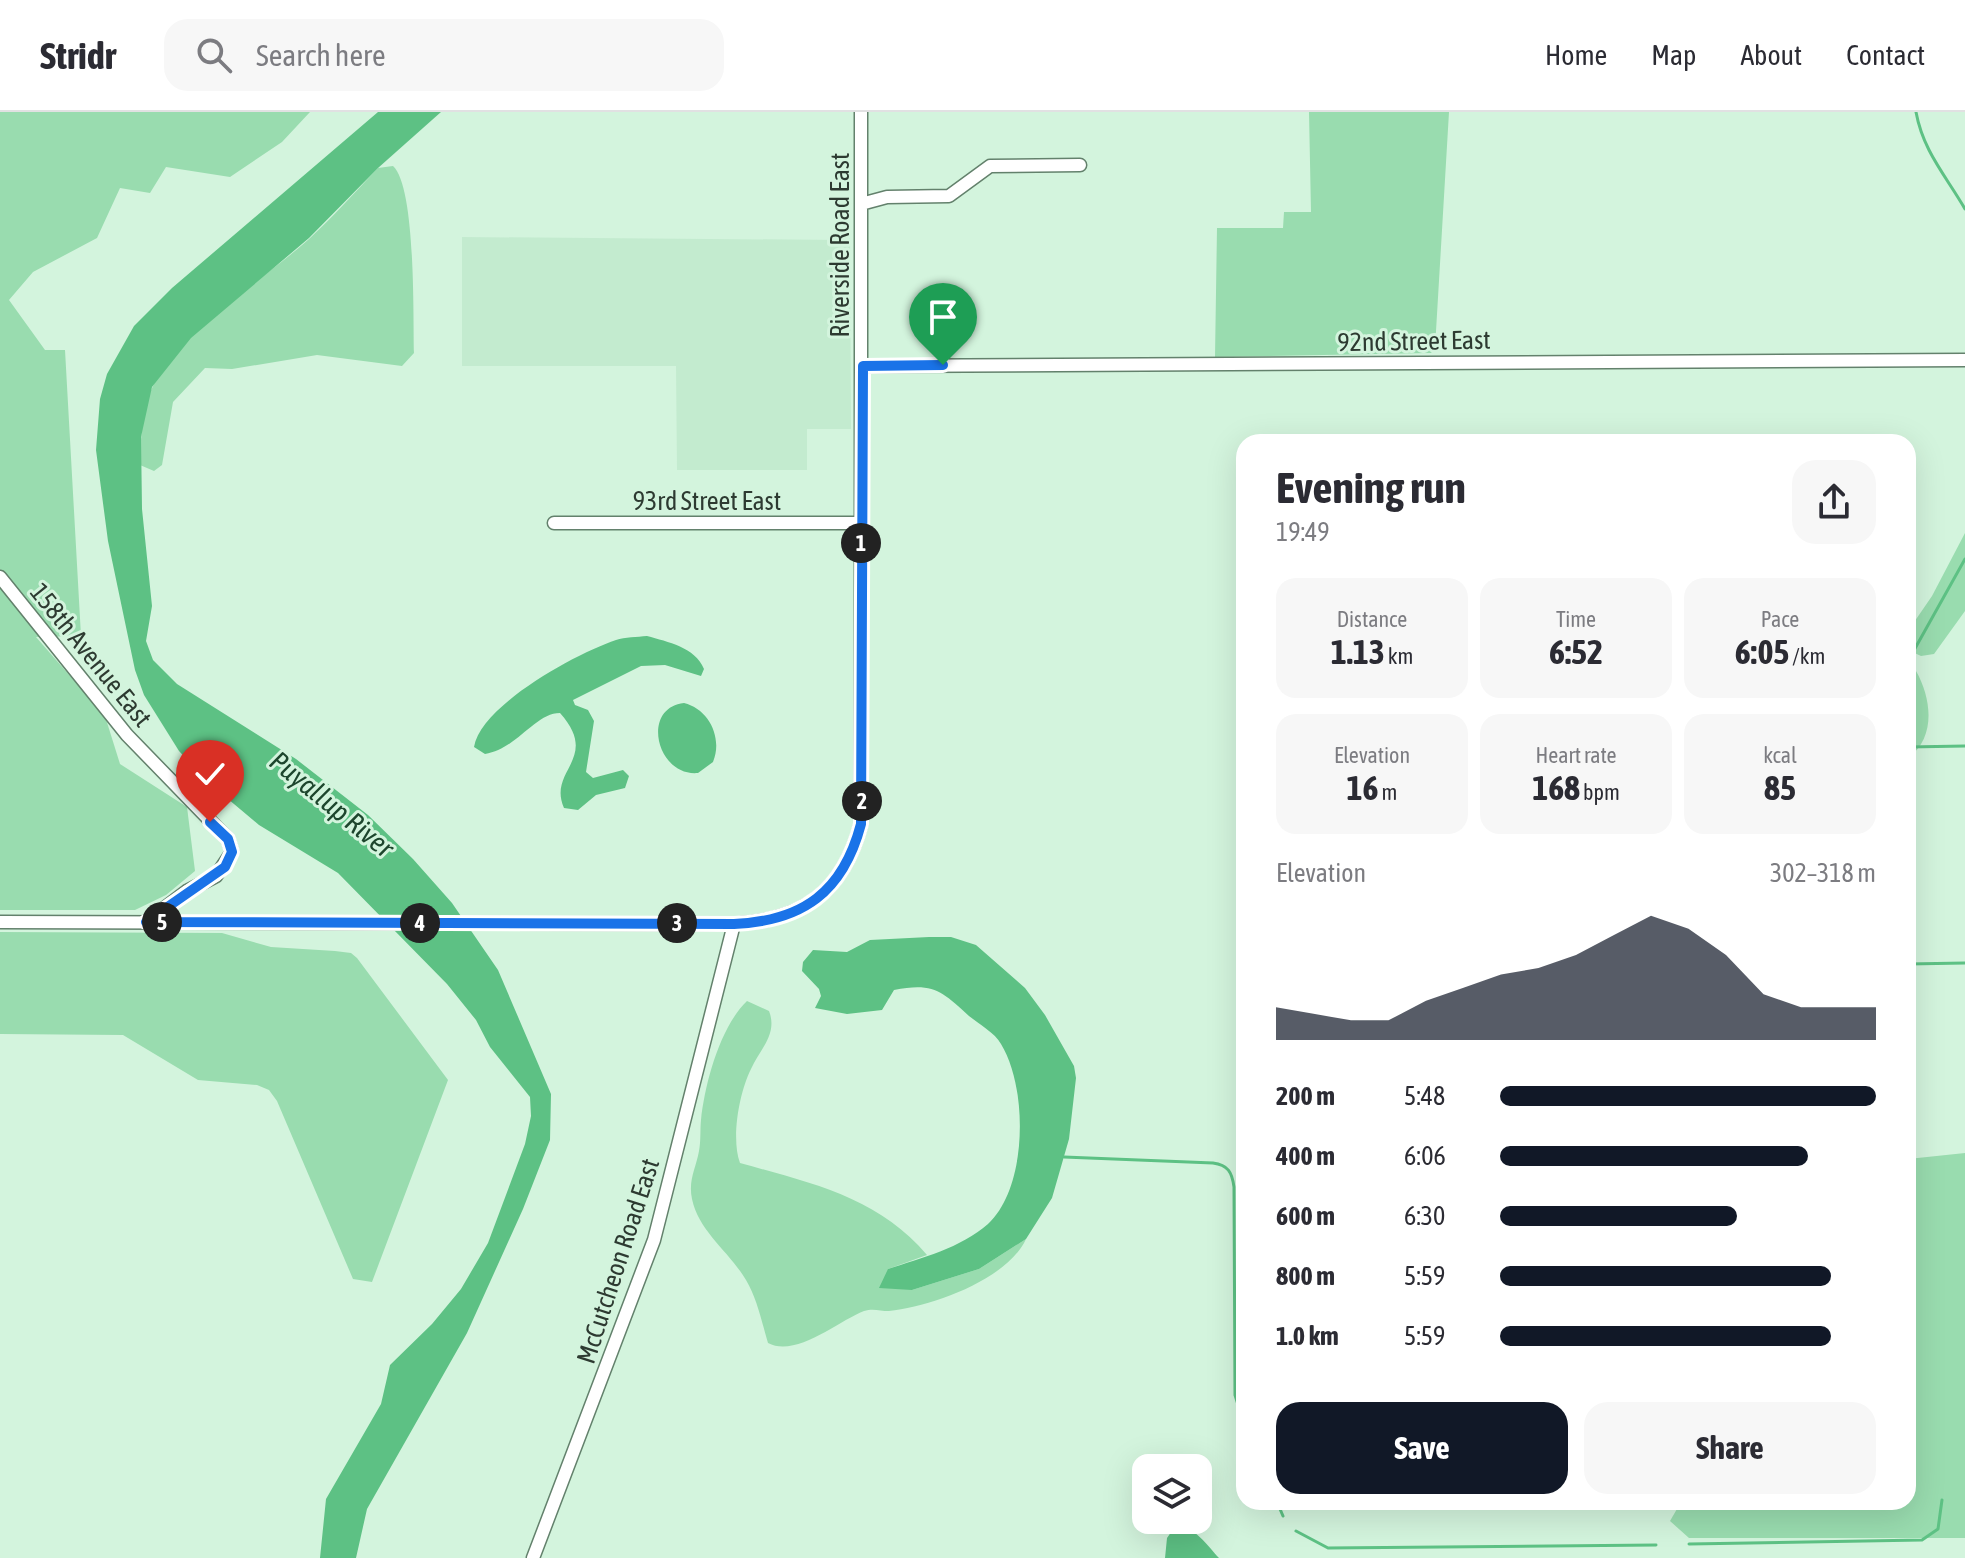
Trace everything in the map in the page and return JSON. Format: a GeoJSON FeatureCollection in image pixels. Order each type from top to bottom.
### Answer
{"type":"FeatureCollection","features":[{"type":"Feature","properties":{"kind":"street","name":"Riverside Road East"},"geometry":{"type":"LineString","coordinates":[[0,922],[734,924],[783,917],[822,895],[843,871],[858,838],[862,806],[861,112]]}},
{"type":"Feature","properties":{"kind":"street"},"geometry":{"type":"LineString","coordinates":[[861,204],[887,197],[949,196],[990,166],[1080,165]]}},
{"type":"Feature","properties":{"kind":"street","name":"92nd Street East"},"geometry":{"type":"LineString","coordinates":[[863,366],[1965,360]]}},
{"type":"Feature","properties":{"kind":"street","name":"93rd Street East"},"geometry":{"type":"LineString","coordinates":[[554,523],[861,523]]}},
{"type":"Feature","properties":{"kind":"street","name":"158th Avenue East"},"geometry":{"type":"LineString","coordinates":[[0,577],[127,735],[228,839],[232,852],[225,867],[146,922]]}},
{"type":"Feature","properties":{"kind":"street","name":"McCutcheon Road East"},"geometry":{"type":"LineString","coordinates":[[533,1558],[654,1240],[734,924]]}},
{"type":"Feature","properties":{"kind":"shaded area"},"geometry":{"type":"Polygon","coordinates":[[[0,112],[310,112],[282,142],[230,177],[166,167],[150,193],[120,188],[97,238],[33,272],[9,300],[45,350],[65,350],[81,636],[36,637],[105,716],[120,764],[187,807],[195,871],[166,895],[135,910],[0,910],[0,112]]]}},
{"type":"Feature","properties":{"kind":"shaded area"},"geometry":{"type":"Polygon","coordinates":[[[1309,112],[1449,112],[1435,348],[1431,353],[1215,357],[1217,228],[1283,228],[1284,212],[1311,212],[1309,112]]]}},
{"type":"Feature","properties":{"kind":"shaded area"},"geometry":{"type":"Polygon","coordinates":[[[393,166],[406,199],[409,225],[414,353],[402,366],[317,355],[232,369],[205,368],[173,402],[162,465],[154,471],[140,465],[142,425],[149,395],[166,365],[183,344],[202,325],[309,239],[378,168],[393,166]]]}},
{"type":"Feature","properties":{"kind":"shaded area"},"geometry":{"type":"Polygon","coordinates":[[[850,236],[851,429],[807,429],[807,470],[677,470],[676,366],[462,366],[462,237],[842,240],[850,236]]]}},
{"type":"Feature","properties":{"kind":"shaded area"},"geometry":{"type":"Polygon","coordinates":[[[1965,533],[1965,611],[1934,654],[1921,656],[1916,654],[1916,619],[1965,533]]]}},
{"type":"Feature","properties":{"kind":"shaded area"},"geometry":{"type":"Polygon","coordinates":[[[1916,671],[1928,706],[1927,729],[1917,750],[1916,671]]]}},
{"type":"Feature","properties":{"kind":"shaded area"},"geometry":{"type":"Polygon","coordinates":[[[0,932],[222,933],[271,947],[351,953],[357,958],[448,1080],[372,1282],[353,1279],[277,1101],[269,1090],[257,1085],[198,1080],[123,1035],[0,1034],[0,932]]]}},
{"type":"Feature","properties":{"kind":"shaded area"},"geometry":{"type":"Polygon","coordinates":[[[747,1001],[769,1011],[771,1027],[747,1079],[740,1103],[736,1142],[740,1163],[842,1195],[887,1219],[927,1255],[888,1269],[912,1290],[979,1269],[1026,1239],[1017,1253],[986,1278],[946,1297],[889,1311],[864,1311],[791,1346],[768,1343],[750,1287],[701,1222],[691,1192],[710,1073],[729,1025],[747,1001]]]}},
{"type":"Feature","properties":{"kind":"shaded area"},"geometry":{"type":"Polygon","coordinates":[[[1965,1153],[1965,1538],[1689,1538],[1670,1521],[1676,1510],[1916,1510],[1916,1158],[1965,1153]]]}},
{"type":"Feature","properties":{"kind":"water","name":"Puyallup River"},"geometry":{"type":"Polygon","coordinates":[[[378,112],[441,112],[378,168],[309,238],[191,338],[152,387],[141,437],[142,509],[152,606],[146,641],[153,660],[177,684],[296,759],[368,815],[413,859],[452,903],[498,970],[551,1094],[550,1140],[523,1209],[467,1333],[367,1509],[356,1558],[320,1558],[326,1499],[381,1404],[390,1365],[432,1324],[461,1289],[488,1243],[525,1144],[531,1116],[530,1097],[490,1047],[476,1020],[447,984],[338,873],[259,825],[209,783],[179,751],[144,695],[135,670],[108,541],[96,450],[100,399],[107,374],[134,326],[172,288],[378,112]]]}},
{"type":"Feature","properties":{"kind":"water"},"geometry":{"type":"Polygon","coordinates":[[[647,636],[688,650],[704,669],[701,676],[665,665],[641,666],[573,700],[575,705],[588,710],[594,721],[586,772],[593,778],[623,770],[629,776],[625,788],[596,795],[578,810],[564,808],[562,784],[575,753],[576,742],[560,713],[542,719],[496,751],[485,754],[474,747],[494,714],[556,668],[620,639],[647,636]]]}},
{"type":"Feature","properties":{"kind":"water"},"geometry":{"type":"Polygon","coordinates":[[[684,703],[693,706],[707,718],[715,734],[713,762],[698,773],[684,771],[672,764],[659,741],[658,728],[662,717],[670,708],[684,703]]]}},
{"type":"Feature","properties":{"kind":"water"},"geometry":{"type":"Polygon","coordinates":[[[951,937],[976,945],[1025,988],[1045,1015],[1074,1066],[1076,1078],[1069,1139],[1052,1198],[1026,1239],[979,1269],[912,1290],[879,1288],[888,1269],[966,1240],[988,1224],[1001,1207],[1017,1162],[1020,1137],[1016,1085],[1010,1063],[998,1040],[944,995],[928,988],[907,988],[894,990],[882,1010],[847,1014],[815,1008],[821,996],[819,989],[802,971],[803,962],[813,950],[847,952],[870,940],[951,937]]]}},
{"type":"Feature","properties":{"kind":"water"},"geometry":{"type":"Polygon","coordinates":[[[1170,1534],[1196,1534],[1219,1558],[1165,1558],[1170,1534]]]}},
{"type":"Feature","properties":{"kind":"waterway"},"geometry":{"type":"LineString","coordinates":[[1916,112],[1930,151],[1965,209]]}},
{"type":"Feature","properties":{"kind":"waterway"},"geometry":{"type":"LineString","coordinates":[[1916,647],[1965,559]]}},
{"type":"Feature","properties":{"kind":"waterway"},"geometry":{"type":"LineString","coordinates":[[1916,747],[1965,746]]}},
{"type":"Feature","properties":{"kind":"waterway"},"geometry":{"type":"LineString","coordinates":[[1916,964],[1965,963]]}},
{"type":"Feature","properties":{"kind":"waterway"},"geometry":{"type":"LineString","coordinates":[[1064,1157],[1213,1163],[1228,1170],[1234,1187],[1236,1398]]}},
{"type":"Feature","properties":{"kind":"waterway"},"geometry":{"type":"LineString","coordinates":[[1689,1544],[1922,1540],[1938,1529],[1942,1500]]}},
{"type":"Feature","properties":{"kind":"waterway"},"geometry":{"type":"LineString","coordinates":[[1280,1510],[1283,1516]]}},
{"type":"Feature","properties":{"kind":"waterway"},"geometry":{"type":"LineString","coordinates":[[1296,1531],[1328,1548],[1656,1545]]}},
{"type":"Feature","properties":{"kind":"route"},"geometry":{"type":"LineString","coordinates":[[210,822],[228,839],[232,852],[225,867],[146,922],[734,924],[767,922],[797,912],[822,895],[843,871],[861,824],[863,366],[943,365]]}}]}
